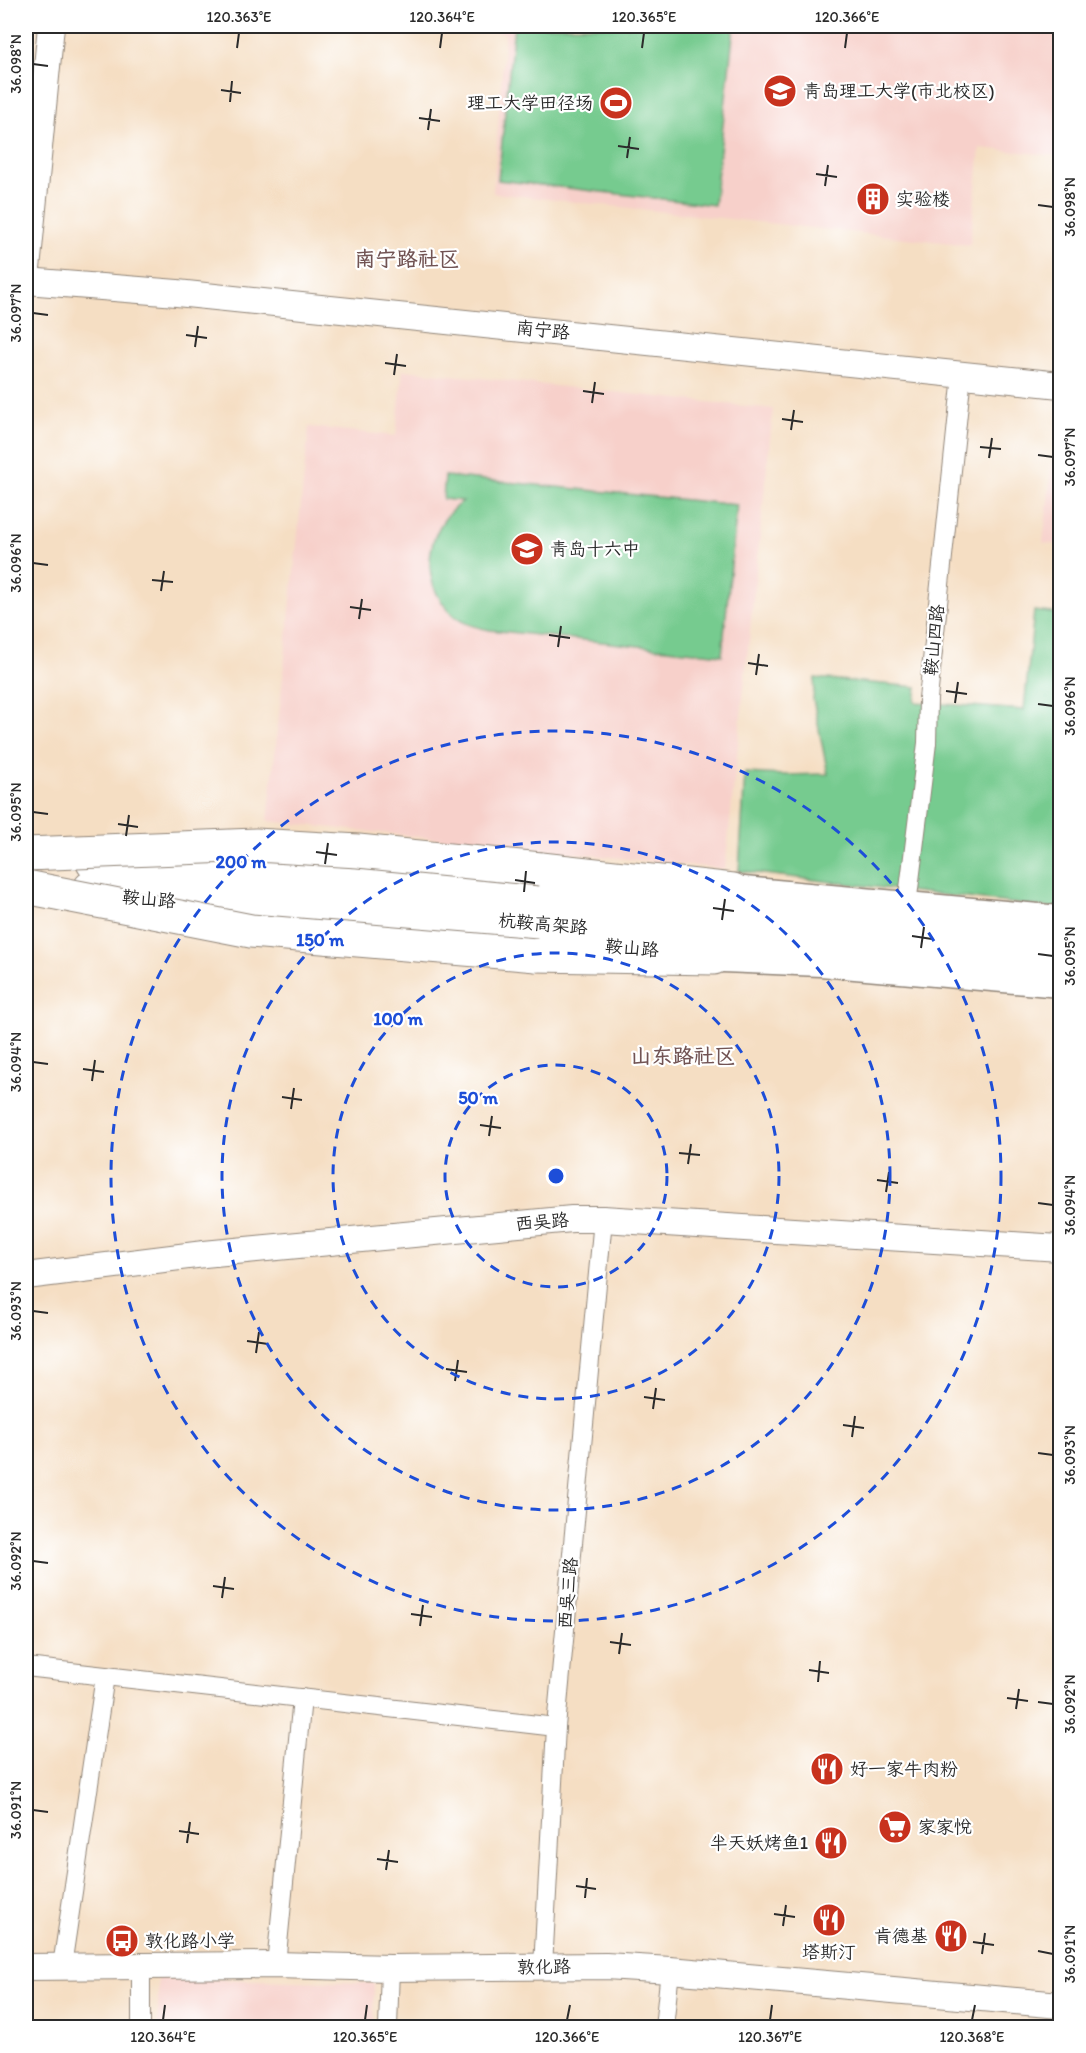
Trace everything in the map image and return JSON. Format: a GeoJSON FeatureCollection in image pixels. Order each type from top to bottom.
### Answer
{"type":"FeatureCollection","features":[{"type":"Feature","properties":{"kind":"highway"},"geometry":{"type":"LineString","coordinates":[[26,855],[256,845],[358,851],[733,890]]}},
{"type":"Feature","properties":{"kind":"highway","name":"杭鞍高架路"},"geometry":{"type":"LineString","coordinates":[[26,855],[1060,940]]}},
{"type":"Feature","properties":{"kind":"highway","name":"杭鞍高架路"},"geometry":{"type":"LineString","coordinates":[[26,883],[1060,965]]}},
{"type":"Feature","properties":{"kind":"highway"},"geometry":{"type":"LineString","coordinates":[[26,887],[251,931],[536,955],[723,958]]}},
{"type":"Feature","properties":{"kind":"main road"},"geometry":{"type":"LineString","coordinates":[[26,855],[256,861],[654,894],[733,890],[1060,920]]}},
{"type":"Feature","properties":{"kind":"main road","name":"鞍山路"},"geometry":{"type":"LineString","coordinates":[[26,887],[236,907],[467,934],[652,949],[723,958],[821,962],[1060,983]]}},
{"type":"Feature","properties":{"kind":"street"},"geometry":{"type":"LineString","coordinates":[[26,280],[51,26]]}},
{"type":"Feature","properties":{"kind":"street","name":"南宁路"},"geometry":{"type":"LineString","coordinates":[[26,280],[177,293],[1060,385]]}},
{"type":"Feature","properties":{"kind":"street","name":"鞍山四路"},"geometry":{"type":"LineString","coordinates":[[907,905],[927,743],[928,699],[962,375]]}},
{"type":"Feature","properties":{"kind":"street","name":"西吴路"},"geometry":{"type":"LineString","coordinates":[[26,1276],[216,1253],[572,1219],[603,1219],[1060,1248]]}},
{"type":"Feature","properties":{"kind":"street","name":"西吴三路"},"geometry":{"type":"LineString","coordinates":[[543,1967],[556,1727],[603,1219]]}},
{"type":"Feature","properties":{"kind":"street"},"geometry":{"type":"LineString","coordinates":[[26,1667],[556,1727]]}},
{"type":"Feature","properties":{"kind":"street"},"geometry":{"type":"LineString","coordinates":[[62,1966],[105,1676]]}},
{"type":"Feature","properties":{"kind":"street"},"geometry":{"type":"LineString","coordinates":[[276,1965],[302,1698]]}},
{"type":"Feature","properties":{"kind":"street"},"geometry":{"type":"LineString","coordinates":[[141,1966],[141,2028]]}},
{"type":"Feature","properties":{"kind":"street","name":"敦化路"},"geometry":{"type":"LineString","coordinates":[[26,1967],[606,1966],[1060,2005]]}},
{"type":"Feature","properties":{"kind":"street"},"geometry":{"type":"LineString","coordinates":[[388,2028],[390,1968]]}},
{"type":"Feature","properties":{"kind":"street"},"geometry":{"type":"LineString","coordinates":[[664,2028],[670,1970]]}},
{"type":"Feature","properties":{"kind":"shaded area","name":"青岛理工大学(市北校区)"},"geometry":{"type":"Polygon","coordinates":[[[464,26],[1060,26],[1060,156],[980,148],[970,245],[493,193],[505,33],[463,29],[464,26]]]}},
{"type":"Feature","properties":{"kind":"shaded area","name":"青岛十六中"},"geometry":{"type":"Polygon","coordinates":[[[403,370],[773,409],[725,869],[268,821],[309,427],[396,436],[403,370]]]}},
{"type":"Feature","properties":{"kind":"shaded area"},"geometry":{"type":"Polygon","coordinates":[[[1060,398],[1060,545],[1043,543],[1060,398]]]}},
{"type":"Feature","properties":{"kind":"shaded area"},"geometry":{"type":"Polygon","coordinates":[[[158,1978],[374,1983],[373,2027],[158,2027],[158,1978]]]}},
{"type":"Feature","properties":{"kind":"green space","name":"理工大学田径场"},"geometry":{"type":"Polygon","coordinates":[[[514,26],[734,26],[714,205],[498,180],[514,26]]]}},
{"type":"Feature","properties":{"kind":"green space"},"geometry":{"type":"Polygon","coordinates":[[[445,476],[737,505],[722,655],[490,630],[460,620],[441,601],[430,571],[430,555],[434,539],[450,512],[463,501],[443,499],[445,476]]]}},
{"type":"Feature","properties":{"kind":"green space"},"geometry":{"type":"Polygon","coordinates":[[[1034,611],[1060,614],[1060,909],[739,871],[745,773],[828,774],[813,699],[815,678],[917,687],[915,702],[1024,710],[1034,611]]]}},
{"type":"Feature","properties":{"kind":"place","name":"青岛理工大学(市北校区)"},"geometry":{"type":"Point","coordinates":[780,91]}},
{"type":"Feature","properties":{"kind":"place","name":"理工大学田径场"},"geometry":{"type":"Point","coordinates":[616,103]}},
{"type":"Feature","properties":{"kind":"place","name":"实验楼"},"geometry":{"type":"Point","coordinates":[873,199]}},
{"type":"Feature","properties":{"kind":"place","name":"青岛十六中"},"geometry":{"type":"Point","coordinates":[527,549]}},
{"type":"Feature","properties":{"kind":"place","name":"好一家牛肉粉"},"geometry":{"type":"Point","coordinates":[827,1769]}},
{"type":"Feature","properties":{"kind":"place","name":"家家悦"},"geometry":{"type":"Point","coordinates":[895,1827]}},
{"type":"Feature","properties":{"kind":"place","name":"半天妖烤鱼1"},"geometry":{"type":"Point","coordinates":[831,1843]}},
{"type":"Feature","properties":{"kind":"place","name":"塔斯汀"},"geometry":{"type":"Point","coordinates":[829,1920]}},
{"type":"Feature","properties":{"kind":"place","name":"肯德基"},"geometry":{"type":"Point","coordinates":[951,1936]}},
{"type":"Feature","properties":{"kind":"place","name":"敦化路小学"},"geometry":{"type":"Point","coordinates":[122,1941]}},
{"type":"Feature","properties":{"kind":"district","name":"南宁路社区"},"geometry":{"type":"Point","coordinates":[407,259]}},
{"type":"Feature","properties":{"kind":"district","name":"山东路社区"},"geometry":{"type":"Point","coordinates":[683,1056]}}]}
